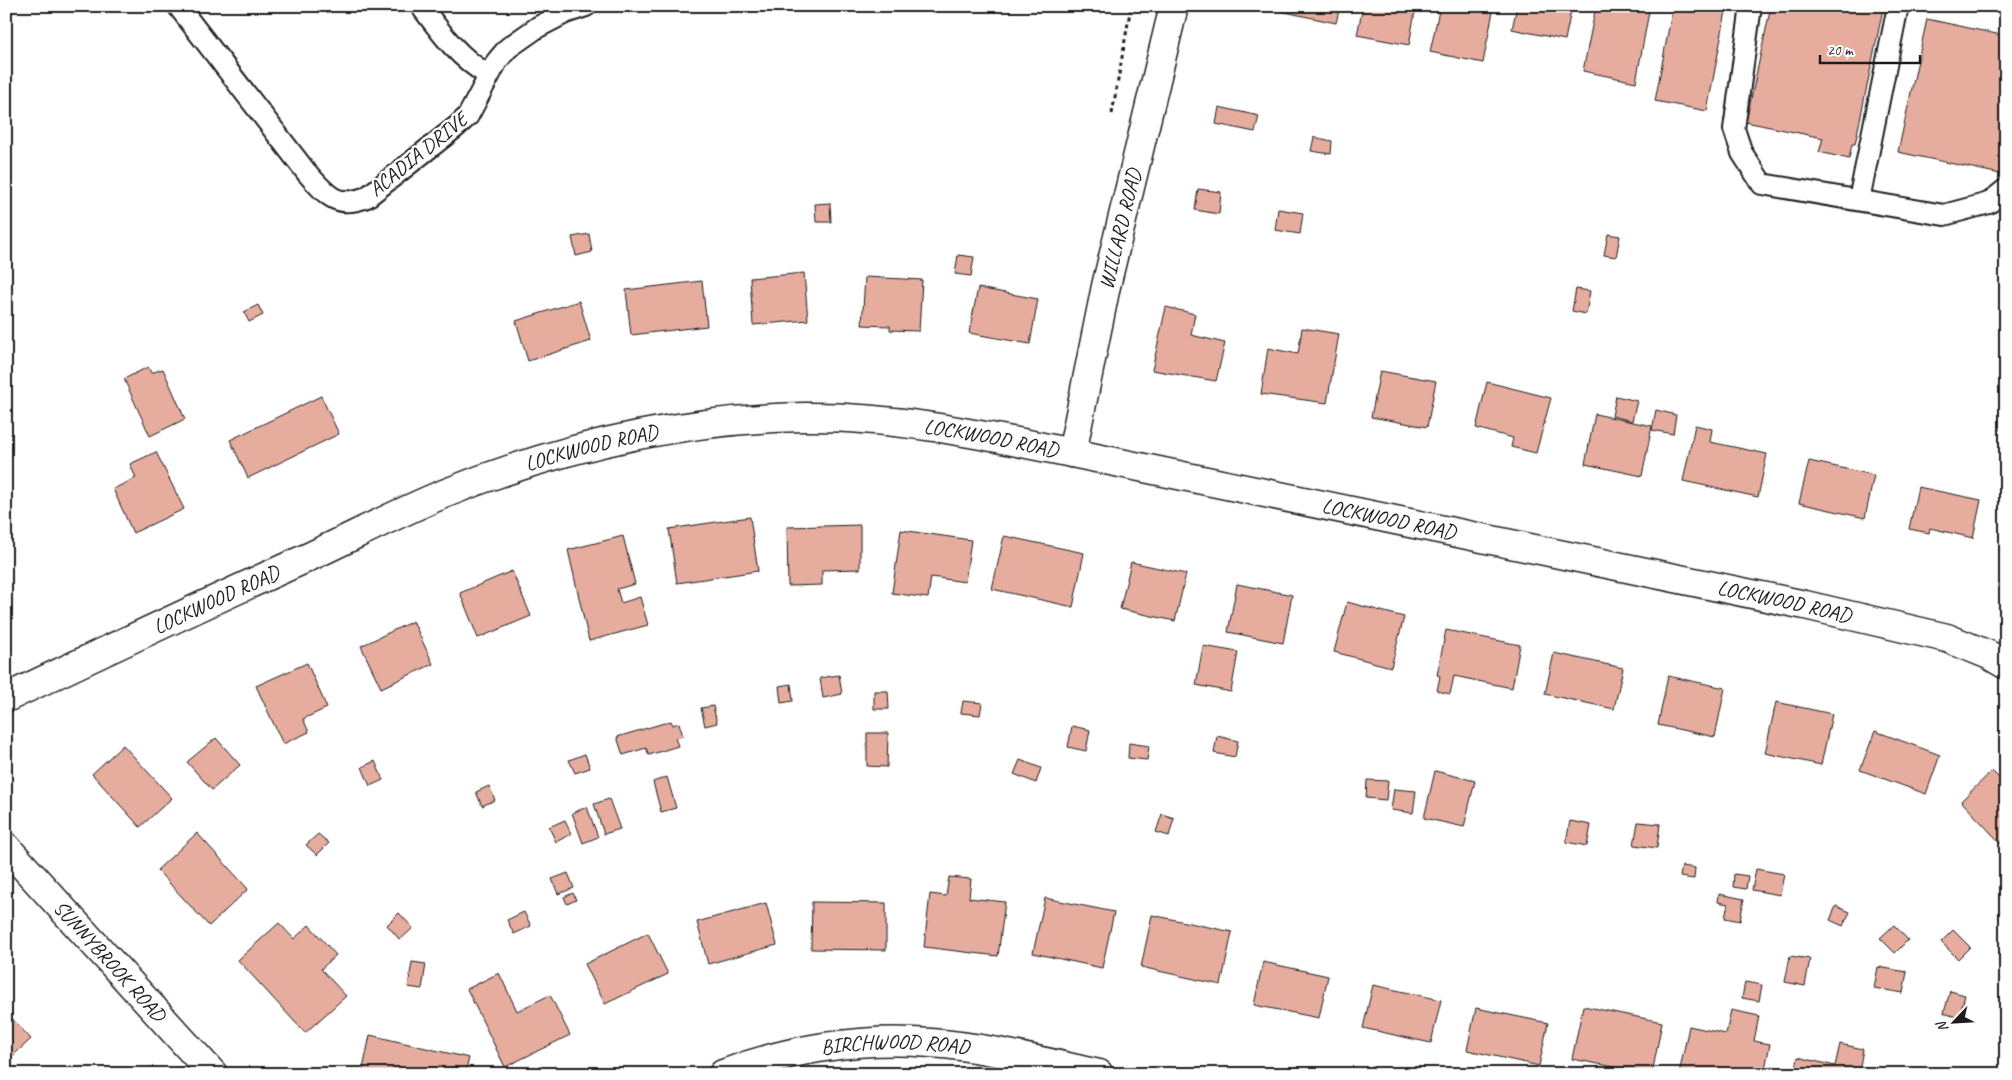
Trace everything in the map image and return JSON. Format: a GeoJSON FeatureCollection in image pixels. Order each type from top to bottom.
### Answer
{"type":"FeatureCollection","features":[{"type":"Feature","properties":{"kind":"street","name":"WILLARD ROAD"},"geometry":{"type":"LineString","coordinates":[[1072,453],[1106,286],[1174,6]]}},
{"type":"Feature","properties":{"kind":"street","name":"LOCKWOOD ROAD"},"geometry":{"type":"LineString","coordinates":[[6,698],[441,496],[539,460],[642,433],[744,420],[806,417],[951,428],[1072,453],[1814,607],[1947,638],[1989,655],[2006,665]]}},
{"type":"Feature","properties":{"kind":"street","name":"SUNNYBROOK ROAD"},"geometry":{"type":"LineString","coordinates":[[6,847],[213,1074]]}},
{"type":"Feature","properties":{"kind":"street","name":"BIRCHWOOD ROAD"},"geometry":{"type":"LineString","coordinates":[[723,1074],[747,1065],[811,1049],[874,1042],[932,1043],[1018,1057],[1099,1074]]}},
{"type":"Feature","properties":{"kind":"lane","name":"ACADIA DRIVE"},"geometry":{"type":"LineString","coordinates":[[178,6],[307,174],[330,198],[344,202],[367,197],[456,127],[477,102],[488,75],[508,48],[538,27],[565,13],[586,6]]}},
{"type":"Feature","properties":{"kind":"lane"},"geometry":{"type":"LineString","coordinates":[[421,6],[458,53],[469,64],[488,75]]}},
{"type":"Feature","properties":{"kind":"lane"},"geometry":{"type":"LineString","coordinates":[[1751,6],[1734,129],[1742,153],[1762,184],[1944,215],[1989,203],[2006,189]]}},
{"type":"Feature","properties":{"kind":"lane"},"geometry":{"type":"LineString","coordinates":[[1859,200],[1898,6]]}},
{"type":"Feature","properties":{"kind":"path"},"geometry":{"type":"LineString","coordinates":[[1112,114],[1131,6]]}},
{"type":"Feature","properties":{"kind":"building"},"geometry":{"type":"Polygon","coordinates":[[[6,6],[10,29],[6,30],[6,6]]]}},
{"type":"Feature","properties":{"kind":"building"},"geometry":{"type":"Polygon","coordinates":[[[1257,6],[1340,6],[1336,23],[1257,6]]]}},
{"type":"Feature","properties":{"kind":"building"},"geometry":{"type":"Polygon","coordinates":[[[1363,6],[1416,6],[1409,45],[1357,35],[1363,6]]]}},
{"type":"Feature","properties":{"kind":"building"},"geometry":{"type":"Polygon","coordinates":[[[1440,6],[1494,6],[1483,63],[1430,52],[1440,6]]]}},
{"type":"Feature","properties":{"kind":"building"},"geometry":{"type":"Polygon","coordinates":[[[1517,6],[1572,6],[1565,40],[1512,29],[1517,6]]]}},
{"type":"Feature","properties":{"kind":"building"},"geometry":{"type":"Polygon","coordinates":[[[1596,6],[1650,6],[1636,82],[1583,71],[1596,6]]]}},
{"type":"Feature","properties":{"kind":"building"},"geometry":{"type":"Polygon","coordinates":[[[1673,6],[1727,6],[1707,111],[1655,101],[1673,6]]]}},
{"type":"Feature","properties":{"kind":"building"},"geometry":{"type":"Polygon","coordinates":[[[1771,6],[1868,6],[1883,9],[1855,144],[1852,144],[1849,159],[1819,152],[1823,138],[1746,122],[1771,6]]]}},
{"type":"Feature","properties":{"kind":"building"},"geometry":{"type":"Polygon","coordinates":[[[1927,19],[2006,36],[2005,175],[1898,152],[1927,19]]]}},
{"type":"Feature","properties":{"kind":"building"},"geometry":{"type":"Polygon","coordinates":[[[1219,107],[1259,116],[1255,132],[1216,124],[1219,107]]]}},
{"type":"Feature","properties":{"kind":"building"},"geometry":{"type":"Polygon","coordinates":[[[1314,137],[1332,141],[1331,154],[1311,151],[1314,137]]]}},
{"type":"Feature","properties":{"kind":"building"},"geometry":{"type":"Polygon","coordinates":[[[1198,189],[1221,192],[1219,214],[1195,210],[1198,189]]]}},
{"type":"Feature","properties":{"kind":"building"},"geometry":{"type":"Polygon","coordinates":[[[830,203],[831,222],[816,222],[815,204],[830,203]]]}},
{"type":"Feature","properties":{"kind":"building"},"geometry":{"type":"Polygon","coordinates":[[[1278,209],[1303,213],[1300,234],[1275,230],[1278,209]]]}},
{"type":"Feature","properties":{"kind":"building"},"geometry":{"type":"Polygon","coordinates":[[[589,234],[592,252],[576,256],[572,237],[589,234]]]}},
{"type":"Feature","properties":{"kind":"building"},"geometry":{"type":"Polygon","coordinates":[[[1608,234],[1620,236],[1616,257],[1604,255],[1608,234]]]}},
{"type":"Feature","properties":{"kind":"building"},"geometry":{"type":"Polygon","coordinates":[[[958,255],[974,257],[971,276],[955,274],[958,255]]]}},
{"type":"Feature","properties":{"kind":"building"},"geometry":{"type":"Polygon","coordinates":[[[804,273],[808,320],[753,325],[750,278],[804,273]]]}},
{"type":"Feature","properties":{"kind":"building"},"geometry":{"type":"Polygon","coordinates":[[[865,277],[922,280],[919,331],[890,330],[890,326],[862,325],[865,277]]]}},
{"type":"Feature","properties":{"kind":"building"},"geometry":{"type":"Polygon","coordinates":[[[702,281],[707,326],[631,335],[626,290],[702,281]]]}},
{"type":"Feature","properties":{"kind":"building"},"geometry":{"type":"Polygon","coordinates":[[[978,288],[1038,299],[1030,344],[969,333],[978,288]]]}},
{"type":"Feature","properties":{"kind":"building"},"geometry":{"type":"Polygon","coordinates":[[[1576,289],[1590,291],[1586,314],[1572,311],[1576,289]]]}},
{"type":"Feature","properties":{"kind":"building"},"geometry":{"type":"Polygon","coordinates":[[[579,301],[591,341],[528,361],[516,321],[579,301]]]}},
{"type":"Feature","properties":{"kind":"building"},"geometry":{"type":"Polygon","coordinates":[[[258,305],[263,315],[249,322],[244,312],[258,305]]]}},
{"type":"Feature","properties":{"kind":"building"},"geometry":{"type":"Polygon","coordinates":[[[1166,307],[1195,314],[1191,335],[1225,343],[1216,381],[1152,370],[1166,307]]]}},
{"type":"Feature","properties":{"kind":"building"},"geometry":{"type":"Polygon","coordinates":[[[1302,328],[1339,334],[1327,403],[1261,394],[1268,348],[1298,354],[1302,328]]]}},
{"type":"Feature","properties":{"kind":"building"},"geometry":{"type":"Polygon","coordinates":[[[148,367],[151,373],[163,369],[185,419],[150,436],[124,379],[148,367]]]}},
{"type":"Feature","properties":{"kind":"building"},"geometry":{"type":"Polygon","coordinates":[[[1380,371],[1436,381],[1427,427],[1371,417],[1380,371]]]}},
{"type":"Feature","properties":{"kind":"building"},"geometry":{"type":"Polygon","coordinates":[[[1487,382],[1551,398],[1536,453],[1511,447],[1513,438],[1476,428],[1487,382]]]}},
{"type":"Feature","properties":{"kind":"building"},"geometry":{"type":"Polygon","coordinates":[[[321,396],[339,434],[248,478],[230,440],[321,396]]]}},
{"type":"Feature","properties":{"kind":"building"},"geometry":{"type":"Polygon","coordinates":[[[1616,396],[1637,401],[1632,421],[1612,416],[1616,396]]]}},
{"type":"Feature","properties":{"kind":"building"},"geometry":{"type":"Polygon","coordinates":[[[1656,410],[1676,415],[1673,434],[1652,430],[1656,410]]]}},
{"type":"Feature","properties":{"kind":"building"},"geometry":{"type":"Polygon","coordinates":[[[1595,414],[1652,426],[1642,476],[1585,464],[1595,414]]]}},
{"type":"Feature","properties":{"kind":"building"},"geometry":{"type":"Polygon","coordinates":[[[1695,425],[1712,429],[1710,442],[1767,454],[1758,497],[1683,481],[1695,425]]]}},
{"type":"Feature","properties":{"kind":"building"},"geometry":{"type":"Polygon","coordinates":[[[156,452],[184,509],[133,533],[113,489],[136,478],[130,464],[156,452]]]}},
{"type":"Feature","properties":{"kind":"building"},"geometry":{"type":"Polygon","coordinates":[[[1809,461],[1874,475],[1865,518],[1799,503],[1809,461]]]}},
{"type":"Feature","properties":{"kind":"building"},"geometry":{"type":"Polygon","coordinates":[[[1918,487],[1981,500],[1973,538],[1930,528],[1929,533],[1909,529],[1918,487]]]}},
{"type":"Feature","properties":{"kind":"building"},"geometry":{"type":"Polygon","coordinates":[[[750,517],[758,571],[677,583],[669,529],[750,517]]]}},
{"type":"Feature","properties":{"kind":"building"},"geometry":{"type":"Polygon","coordinates":[[[860,525],[860,569],[822,570],[822,585],[788,586],[787,527],[860,525]]]}},
{"type":"Feature","properties":{"kind":"building"},"geometry":{"type":"Polygon","coordinates":[[[901,530],[971,540],[965,582],[931,577],[928,598],[892,593],[901,530]]]}},
{"type":"Feature","properties":{"kind":"building"},"geometry":{"type":"Polygon","coordinates":[[[623,536],[635,584],[617,589],[621,603],[640,597],[648,625],[589,641],[568,550],[623,536]]]}},
{"type":"Feature","properties":{"kind":"building"},"geometry":{"type":"Polygon","coordinates":[[[1004,536],[1084,553],[1073,607],[992,589],[1004,536]]]}},
{"type":"Feature","properties":{"kind":"building"},"geometry":{"type":"Polygon","coordinates":[[[1131,562],[1186,574],[1175,621],[1120,609],[1131,562]]]}},
{"type":"Feature","properties":{"kind":"building"},"geometry":{"type":"Polygon","coordinates":[[[512,571],[531,616],[478,638],[460,593],[512,571]]]}},
{"type":"Feature","properties":{"kind":"building"},"geometry":{"type":"Polygon","coordinates":[[[1237,584],[1292,595],[1283,643],[1228,632],[1237,584]]]}},
{"type":"Feature","properties":{"kind":"building"},"geometry":{"type":"Polygon","coordinates":[[[1347,602],[1404,617],[1391,667],[1334,652],[1347,602]]]}},
{"type":"Feature","properties":{"kind":"building"},"geometry":{"type":"Polygon","coordinates":[[[413,621],[433,664],[381,688],[361,646],[413,621]]]}},
{"type":"Feature","properties":{"kind":"building"},"geometry":{"type":"Polygon","coordinates":[[[1446,630],[1520,645],[1512,688],[1454,676],[1450,694],[1437,691],[1440,676],[1437,675],[1446,630]]]}},
{"type":"Feature","properties":{"kind":"building"},"geometry":{"type":"Polygon","coordinates":[[[1203,646],[1238,652],[1231,692],[1196,685],[1203,646]]]}},
{"type":"Feature","properties":{"kind":"building"},"geometry":{"type":"Polygon","coordinates":[[[1554,653],[1623,668],[1614,709],[1545,694],[1554,653]]]}},
{"type":"Feature","properties":{"kind":"building"},"geometry":{"type":"Polygon","coordinates":[[[307,663],[327,708],[303,719],[309,732],[283,744],[256,686],[307,663]]]}},
{"type":"Feature","properties":{"kind":"building"},"geometry":{"type":"Polygon","coordinates":[[[839,675],[842,694],[823,698],[820,678],[839,675]]]}},
{"type":"Feature","properties":{"kind":"building"},"geometry":{"type":"Polygon","coordinates":[[[1668,676],[1725,688],[1715,737],[1658,725],[1668,676]]]}},
{"type":"Feature","properties":{"kind":"building"},"geometry":{"type":"Polygon","coordinates":[[[791,684],[793,701],[781,703],[779,686],[791,684]]]}},
{"type":"Feature","properties":{"kind":"building"},"geometry":{"type":"Polygon","coordinates":[[[874,691],[888,691],[889,709],[874,709],[874,691]]]}},
{"type":"Feature","properties":{"kind":"building"},"geometry":{"type":"Polygon","coordinates":[[[963,701],[982,703],[980,715],[961,713],[963,701]]]}},
{"type":"Feature","properties":{"kind":"building"},"geometry":{"type":"Polygon","coordinates":[[[1776,702],[1832,714],[1821,765],[1765,753],[1776,702]]]}},
{"type":"Feature","properties":{"kind":"building"},"geometry":{"type":"Polygon","coordinates":[[[713,706],[717,723],[705,726],[701,708],[713,706]]]}},
{"type":"Feature","properties":{"kind":"building"},"geometry":{"type":"Polygon","coordinates":[[[671,721],[673,725],[679,723],[683,736],[675,738],[678,746],[649,755],[646,748],[623,755],[617,737],[671,721]]]}},
{"type":"Feature","properties":{"kind":"building"},"geometry":{"type":"Polygon","coordinates":[[[1072,726],[1090,730],[1086,751],[1068,747],[1072,726]]]}},
{"type":"Feature","properties":{"kind":"building"},"geometry":{"type":"Polygon","coordinates":[[[1875,731],[1940,755],[1926,794],[1860,770],[1875,731]]]}},
{"type":"Feature","properties":{"kind":"building"},"geometry":{"type":"Polygon","coordinates":[[[867,733],[888,733],[887,767],[867,766],[867,733]]]}},
{"type":"Feature","properties":{"kind":"building"},"geometry":{"type":"Polygon","coordinates":[[[1217,736],[1238,741],[1235,757],[1214,753],[1217,736]]]}},
{"type":"Feature","properties":{"kind":"building"},"geometry":{"type":"Polygon","coordinates":[[[216,738],[240,765],[212,790],[187,762],[216,738]]]}},
{"type":"Feature","properties":{"kind":"building"},"geometry":{"type":"Polygon","coordinates":[[[1129,743],[1149,746],[1147,760],[1128,758],[1129,743]]]}},
{"type":"Feature","properties":{"kind":"building"},"geometry":{"type":"Polygon","coordinates":[[[123,745],[172,798],[140,827],[92,774],[123,745]]]}},
{"type":"Feature","properties":{"kind":"building"},"geometry":{"type":"Polygon","coordinates":[[[585,754],[590,768],[575,773],[569,760],[585,754]]]}},
{"type":"Feature","properties":{"kind":"building"},"geometry":{"type":"Polygon","coordinates":[[[1020,760],[1041,768],[1036,783],[1014,774],[1020,760]]]}},
{"type":"Feature","properties":{"kind":"building"},"geometry":{"type":"Polygon","coordinates":[[[375,761],[383,780],[370,786],[362,767],[375,761]]]}},
{"type":"Feature","properties":{"kind":"building"},"geometry":{"type":"Polygon","coordinates":[[[1435,771],[1475,781],[1464,827],[1424,818],[1435,771]]]}},
{"type":"Feature","properties":{"kind":"building"},"geometry":{"type":"Polygon","coordinates":[[[1992,771],[2006,785],[2006,849],[1961,801],[1992,771]]]}},
{"type":"Feature","properties":{"kind":"building"},"geometry":{"type":"Polygon","coordinates":[[[667,777],[676,808],[661,812],[653,782],[667,777]]]}},
{"type":"Feature","properties":{"kind":"building"},"geometry":{"type":"Polygon","coordinates":[[[1367,780],[1388,781],[1386,800],[1366,798],[1367,780]]]}},
{"type":"Feature","properties":{"kind":"building"},"geometry":{"type":"Polygon","coordinates":[[[489,786],[495,800],[482,806],[476,792],[489,786]]]}},
{"type":"Feature","properties":{"kind":"building"},"geometry":{"type":"Polygon","coordinates":[[[1394,789],[1416,791],[1413,813],[1391,810],[1394,789]]]}},
{"type":"Feature","properties":{"kind":"building"},"geometry":{"type":"Polygon","coordinates":[[[609,799],[620,829],[604,834],[594,804],[609,799]]]}},
{"type":"Feature","properties":{"kind":"building"},"geometry":{"type":"Polygon","coordinates":[[[587,807],[598,837],[583,843],[572,813],[587,807]]]}},
{"type":"Feature","properties":{"kind":"building"},"geometry":{"type":"Polygon","coordinates":[[[1162,814],[1174,818],[1169,836],[1156,832],[1162,814]]]}},
{"type":"Feature","properties":{"kind":"building"},"geometry":{"type":"Polygon","coordinates":[[[565,820],[571,834],[556,842],[549,827],[565,820]]]}},
{"type":"Feature","properties":{"kind":"building"},"geometry":{"type":"Polygon","coordinates":[[[1570,821],[1591,825],[1587,846],[1566,842],[1570,821]]]}},
{"type":"Feature","properties":{"kind":"building"},"geometry":{"type":"Polygon","coordinates":[[[1638,822],[1660,824],[1657,848],[1634,845],[1638,822]]]}},
{"type":"Feature","properties":{"kind":"building"},"geometry":{"type":"Polygon","coordinates":[[[197,833],[248,889],[209,926],[157,870],[197,833]]]}},
{"type":"Feature","properties":{"kind":"building"},"geometry":{"type":"Polygon","coordinates":[[[318,834],[329,843],[317,855],[306,845],[318,834]]]}},
{"type":"Feature","properties":{"kind":"building"},"geometry":{"type":"Polygon","coordinates":[[[1682,866],[1695,868],[1694,879],[1680,877],[1682,866]]]}},
{"type":"Feature","properties":{"kind":"building"},"geometry":{"type":"Polygon","coordinates":[[[1756,869],[1784,874],[1780,895],[1752,890],[1756,869]]]}},
{"type":"Feature","properties":{"kind":"building"},"geometry":{"type":"Polygon","coordinates":[[[568,873],[574,888],[558,894],[552,879],[568,873]]]}},
{"type":"Feature","properties":{"kind":"building"},"geometry":{"type":"Polygon","coordinates":[[[1734,874],[1748,876],[1746,889],[1733,887],[1734,874]]]}},
{"type":"Feature","properties":{"kind":"building"},"geometry":{"type":"Polygon","coordinates":[[[949,877],[971,879],[969,898],[1005,902],[998,956],[924,947],[930,894],[946,896],[949,877]]]}},
{"type":"Feature","properties":{"kind":"building"},"geometry":{"type":"Polygon","coordinates":[[[573,893],[576,900],[567,904],[564,897],[573,893]]]}},
{"type":"Feature","properties":{"kind":"building"},"geometry":{"type":"Polygon","coordinates":[[[1719,894],[1744,899],[1740,921],[1725,918],[1728,904],[1718,902],[1719,894]]]}},
{"type":"Feature","properties":{"kind":"building"},"geometry":{"type":"Polygon","coordinates":[[[1045,898],[1114,912],[1102,968],[1033,953],[1045,898]]]}},
{"type":"Feature","properties":{"kind":"building"},"geometry":{"type":"Polygon","coordinates":[[[812,902],[886,903],[886,950],[811,949],[812,902]]]}},
{"type":"Feature","properties":{"kind":"building"},"geometry":{"type":"Polygon","coordinates":[[[766,903],[777,945],[708,964],[697,922],[766,903]]]}},
{"type":"Feature","properties":{"kind":"building"},"geometry":{"type":"Polygon","coordinates":[[[1836,906],[1850,912],[1843,926],[1830,920],[1836,906]]]}},
{"type":"Feature","properties":{"kind":"building"},"geometry":{"type":"Polygon","coordinates":[[[524,912],[531,926],[514,934],[507,920],[524,912]]]}},
{"type":"Feature","properties":{"kind":"building"},"geometry":{"type":"Polygon","coordinates":[[[399,913],[413,928],[400,940],[387,925],[399,913]]]}},
{"type":"Feature","properties":{"kind":"building"},"geometry":{"type":"Polygon","coordinates":[[[1152,915],[1232,932],[1221,985],[1141,967],[1152,915]]]}},
{"type":"Feature","properties":{"kind":"building"},"geometry":{"type":"Polygon","coordinates":[[[279,923],[294,939],[309,925],[336,955],[321,969],[346,996],[305,1033],[238,960],[279,923]]]}},
{"type":"Feature","properties":{"kind":"building"},"geometry":{"type":"Polygon","coordinates":[[[1894,925],[1908,940],[1895,953],[1880,938],[1894,925]]]}},
{"type":"Feature","properties":{"kind":"building"},"geometry":{"type":"Polygon","coordinates":[[[1953,930],[1970,947],[1958,959],[1941,942],[1953,930]]]}},
{"type":"Feature","properties":{"kind":"building"},"geometry":{"type":"Polygon","coordinates":[[[648,933],[668,974],[605,1004],[585,964],[648,933]]]}},
{"type":"Feature","properties":{"kind":"building"},"geometry":{"type":"Polygon","coordinates":[[[1790,956],[1810,959],[1805,986],[1785,982],[1790,956]]]}},
{"type":"Feature","properties":{"kind":"building"},"geometry":{"type":"Polygon","coordinates":[[[412,962],[426,964],[422,989],[408,987],[412,962]]]}},
{"type":"Feature","properties":{"kind":"building"},"geometry":{"type":"Polygon","coordinates":[[[1263,962],[1328,976],[1319,1018],[1254,1005],[1263,962]]]}},
{"type":"Feature","properties":{"kind":"building"},"geometry":{"type":"Polygon","coordinates":[[[1878,967],[1907,972],[1903,993],[1874,988],[1878,967]]]}},
{"type":"Feature","properties":{"kind":"building"},"geometry":{"type":"Polygon","coordinates":[[[499,973],[517,1011],[550,995],[570,1035],[505,1067],[467,989],[499,973]]]}},
{"type":"Feature","properties":{"kind":"building"},"geometry":{"type":"Polygon","coordinates":[[[1745,982],[1762,985],[1759,1001],[1742,998],[1745,982]]]}},
{"type":"Feature","properties":{"kind":"building"},"geometry":{"type":"Polygon","coordinates":[[[1373,985],[1441,1000],[1431,1043],[1363,1028],[1373,985]]]}},
{"type":"Feature","properties":{"kind":"building"},"geometry":{"type":"Polygon","coordinates":[[[1950,991],[1965,995],[1959,1018],[1944,1013],[1950,991]]]}},
{"type":"Feature","properties":{"kind":"building"},"geometry":{"type":"Polygon","coordinates":[[[1583,1006],[1662,1022],[1652,1074],[1572,1059],[1583,1006]]]}},
{"type":"Feature","properties":{"kind":"building"},"geometry":{"type":"Polygon","coordinates":[[[1476,1008],[1548,1023],[1539,1066],[1467,1050],[1476,1008]]]}},
{"type":"Feature","properties":{"kind":"building"},"geometry":{"type":"Polygon","coordinates":[[[1731,1010],[1759,1016],[1754,1041],[1770,1044],[1764,1074],[1679,1074],[1689,1026],[1726,1034],[1731,1010]]]}},
{"type":"Feature","properties":{"kind":"building"},"geometry":{"type":"Polygon","coordinates":[[[6,1012],[31,1039],[6,1062],[6,1012]]]}},
{"type":"Feature","properties":{"kind":"building"},"geometry":{"type":"Polygon","coordinates":[[[370,1035],[469,1058],[465,1074],[362,1074],[370,1035]]]}},
{"type":"Feature","properties":{"kind":"building"},"geometry":{"type":"Polygon","coordinates":[[[1840,1044],[1863,1049],[1859,1072],[1867,1074],[1795,1074],[1798,1057],[1835,1066],[1840,1044]]]}}]}
